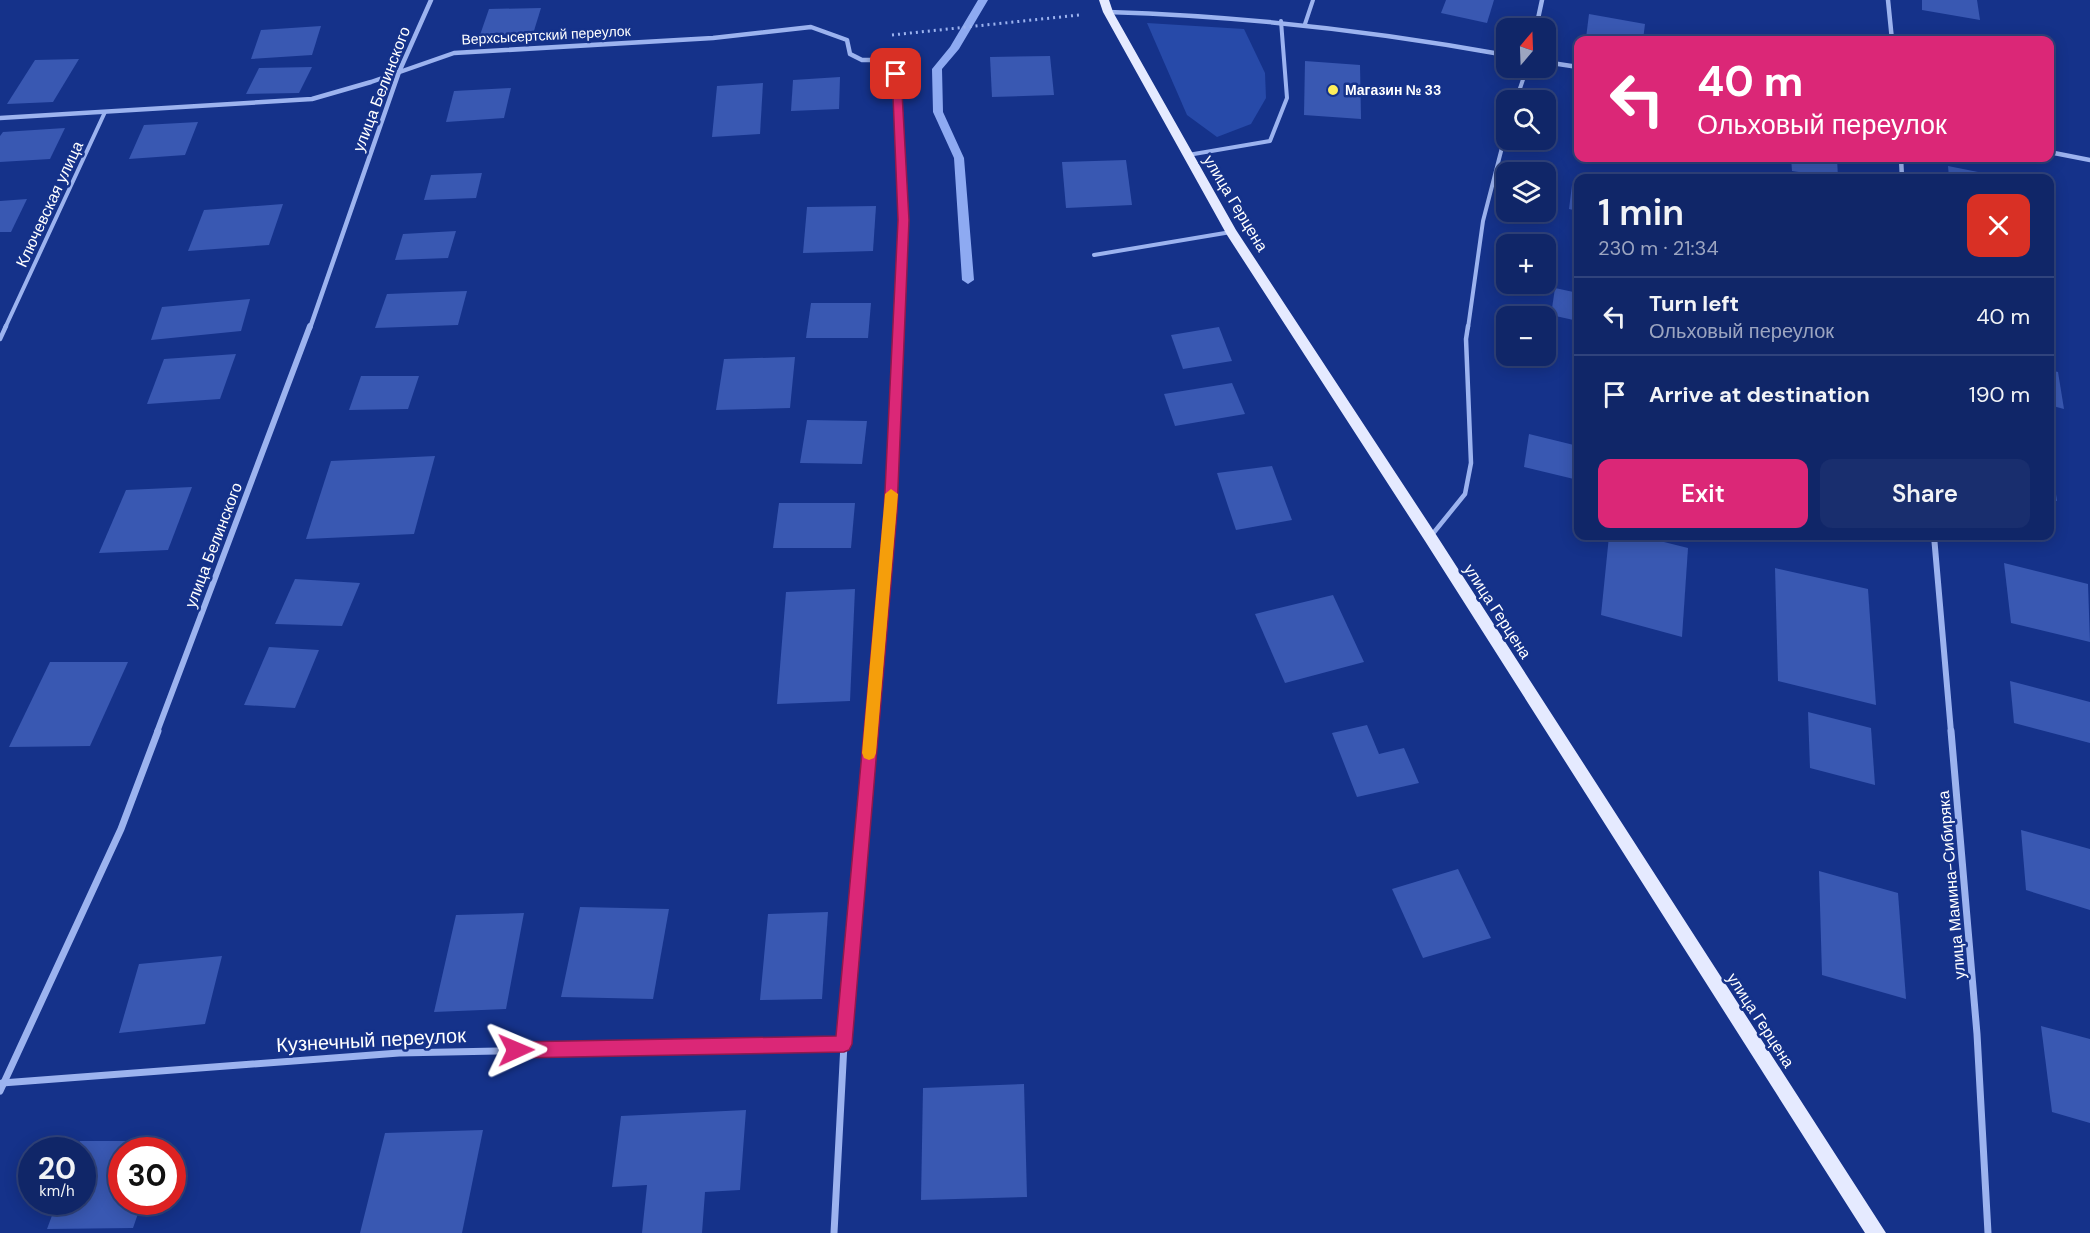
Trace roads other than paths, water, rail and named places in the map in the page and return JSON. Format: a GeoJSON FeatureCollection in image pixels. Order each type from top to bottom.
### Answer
{"type":"FeatureCollection","features":[{"type":"Feature","properties":{"kind":"main road","name":"улица Герцена"},"geometry":{"type":"LineString","coordinates":[[1106,6],[1231,232],[1430,537],[1876,1233]]}},
{"type":"Feature","properties":{"kind":"street","name":"улица Белинского"},"geometry":{"type":"LineString","coordinates":[[1,1086],[120,829],[324,292],[399,72],[430,0]]}},
{"type":"Feature","properties":{"kind":"street"},"geometry":{"type":"LineString","coordinates":[[1538,18],[1542,0]]}},
{"type":"Feature","properties":{"kind":"street"},"geometry":{"type":"LineString","coordinates":[[1888,0],[1892,36]]}},
{"type":"Feature","properties":{"kind":"street"},"geometry":{"type":"LineString","coordinates":[[1106,6],[1281,21],[1413,38],[1496,53]]}},
{"type":"Feature","properties":{"kind":"street","name":"Верхсысертский переулок"},"geometry":{"type":"LineString","coordinates":[[0,117],[312,99],[454,53],[713,38],[811,27],[847,40],[850,54],[862,60],[881,60],[896,74],[903,220],[890,512],[844,1044]]}},
{"type":"Feature","properties":{"kind":"street"},"geometry":{"type":"LineString","coordinates":[[1556,64],[1574,66]]}},
{"type":"Feature","properties":{"kind":"street"},"geometry":{"type":"LineString","coordinates":[[2054,153],[2090,160]]}},
{"type":"Feature","properties":{"kind":"street","name":"улица Мамина-Сибиряка"},"geometry":{"type":"LineString","coordinates":[[1934,540],[1977,1034],[1988,1233]]}},
{"type":"Feature","properties":{"kind":"street"},"geometry":{"type":"LineString","coordinates":[[834,1233],[844,1044]]}},
{"type":"Feature","properties":{"kind":"street","name":"Кузнечный переулок"},"geometry":{"type":"LineString","coordinates":[[1,1086],[399,1053],[844,1044]]}},
{"type":"Feature","properties":{"kind":"lane"},"geometry":{"type":"LineString","coordinates":[[1305,24],[1313,0]]}},
{"type":"Feature","properties":{"kind":"lane"},"geometry":{"type":"LineString","coordinates":[[1188,156],[1270,141],[1287,98],[1281,21]]}},
{"type":"Feature","properties":{"kind":"lane","name":"Ключевская улица"},"geometry":{"type":"LineString","coordinates":[[0,339],[105,112]]}},
{"type":"Feature","properties":{"kind":"lane"},"geometry":{"type":"LineString","coordinates":[[1430,537],[1465,494],[1471,463],[1466,339],[1483,221],[1501,150]]}},
{"type":"Feature","properties":{"kind":"lane"},"geometry":{"type":"LineString","coordinates":[[1094,255],[1231,232]]}},
{"type":"Feature","properties":{"kind":"waterway"},"geometry":{"type":"LineString","coordinates":[[968,280],[959,158],[938,112],[937,69],[954,49],[983,0]]}},
{"type":"Feature","properties":{"kind":"place","name":"Магазин № 33"},"geometry":{"type":"Point","coordinates":[1333,90]}}]}
